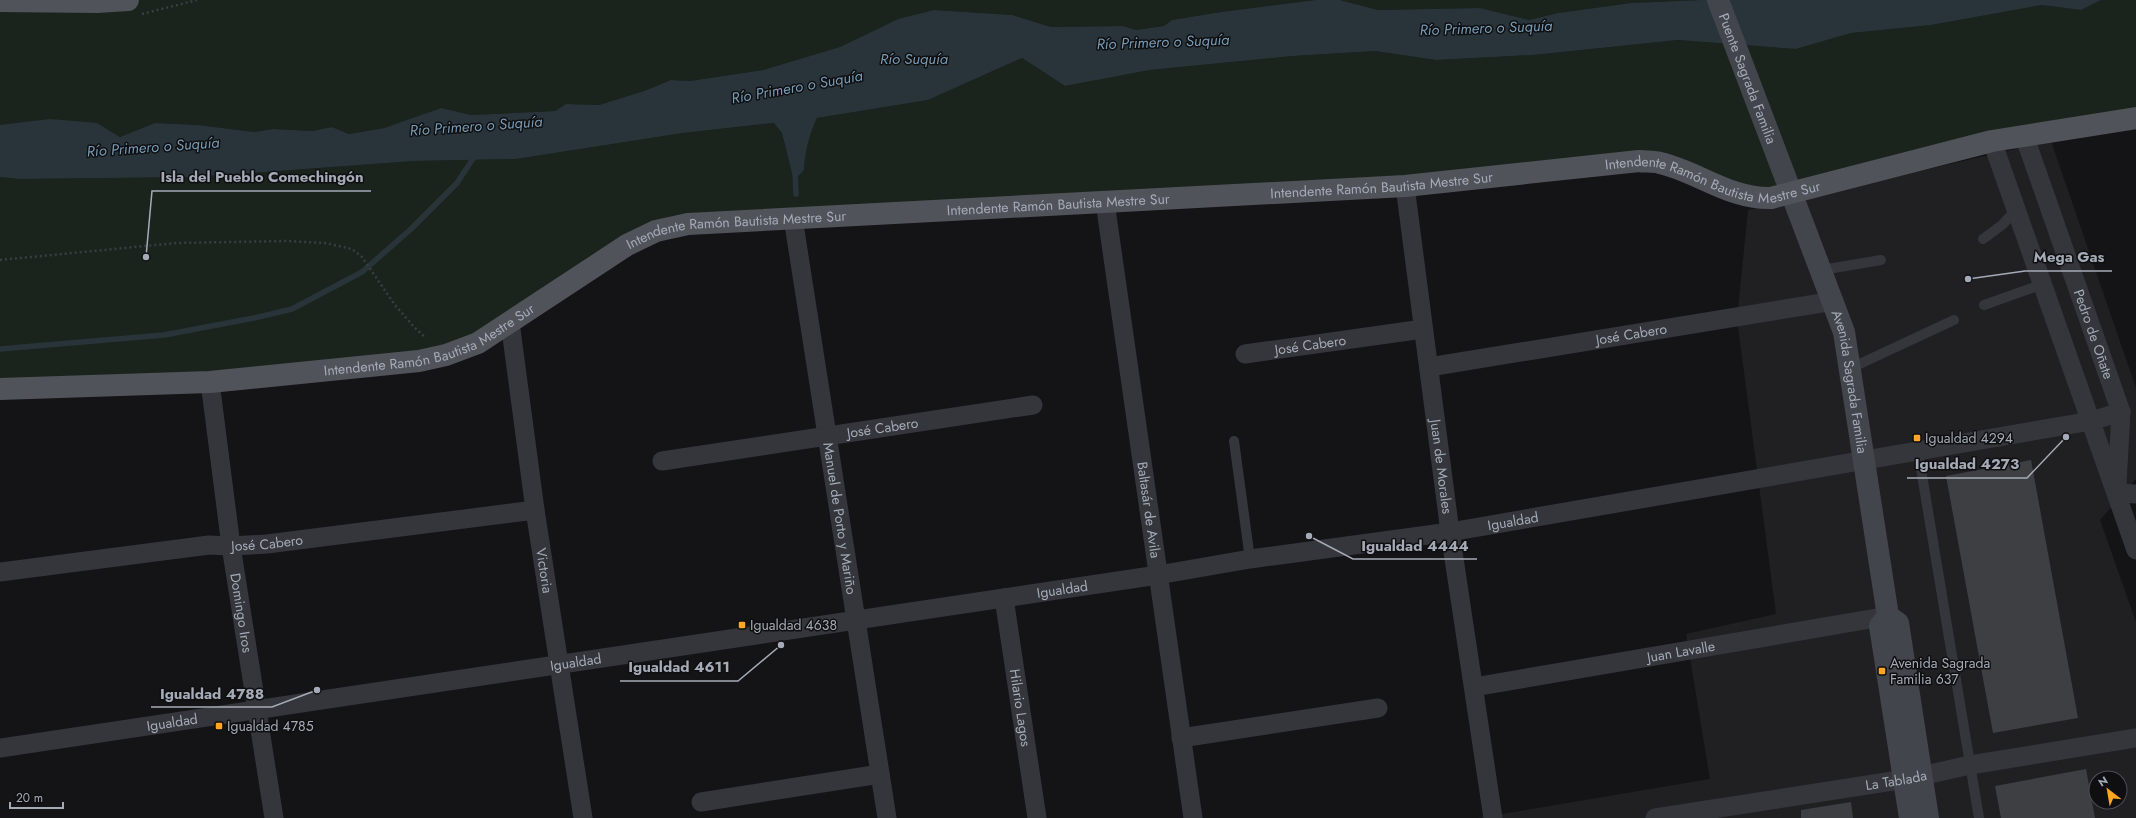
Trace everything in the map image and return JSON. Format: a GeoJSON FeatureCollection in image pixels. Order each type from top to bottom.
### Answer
{"type":"FeatureCollection","features":[{"type":"Feature","properties":{"kind":"main road"},"geometry":{"type":"LineString","coordinates":[[0,1],[97,2],[128,0]]}},
{"type":"Feature","properties":{"kind":"main road","name":"Puente Sagrada Familia"},"geometry":{"type":"LineString","coordinates":[[1718,0],[1778,156]]}},
{"type":"Feature","properties":{"kind":"main road","name":"Intendente Ramón Bautista Mestre Sur"},"geometry":{"type":"LineString","coordinates":[[0,389],[210,382],[419,361],[446,355],[478,343],[627,245],[656,231],[688,224],[1404,186],[1639,161],[1659,162],[1740,195],[1756,198],[1770,198],[1992,141],[2136,118]]}},
{"type":"Feature","properties":{"kind":"main road","name":"Avenida Sagrada Familia"},"geometry":{"type":"LineString","coordinates":[[1778,156],[1834,301],[1844,332],[1851,368],[1888,616],[1898,623],[1913,777],[1910,818]]}},
{"type":"Feature","properties":{"kind":"main road","name":"Avenida Sagrada Familia"},"geometry":{"type":"LineString","coordinates":[[1913,777],[1928,818]]}},
{"type":"Feature","properties":{"kind":"street","name":"Pedro de Oñate"},"geometry":{"type":"LineString","coordinates":[[2024,135],[2121,412],[2117,493]]}},
{"type":"Feature","properties":{"kind":"street","name":"Pedro de Oñate"},"geometry":{"type":"LineString","coordinates":[[1992,141],[2136,550]]}},
{"type":"Feature","properties":{"kind":"street","name":"Juan de Morales"},"geometry":{"type":"LineString","coordinates":[[1404,186],[1450,532],[1493,818]]}},
{"type":"Feature","properties":{"kind":"street","name":"Baltasár de Avila"},"geometry":{"type":"LineString","coordinates":[[1105,202],[1193,818]]}},
{"type":"Feature","properties":{"kind":"street","name":"Manuel de Porto y Mariño"},"geometry":{"type":"LineString","coordinates":[[793,218],[887,818]]}},
{"type":"Feature","properties":{"kind":"street","name":"José Cabero"},"geometry":{"type":"LineString","coordinates":[[1429,367],[1834,301]]}},
{"type":"Feature","properties":{"kind":"street","name":"Victoria"},"geometry":{"type":"LineString","coordinates":[[510,322],[535,510],[583,818]]}},
{"type":"Feature","properties":{"kind":"street","name":"José Cabero"},"geometry":{"type":"LineString","coordinates":[[1245,354],[1423,329]]}},
{"type":"Feature","properties":{"kind":"street","name":"Domingo Iros"},"geometry":{"type":"LineString","coordinates":[[210,382],[231,546],[258,709],[274,818]]}},
{"type":"Feature","properties":{"kind":"street","name":"José Cabero"},"geometry":{"type":"LineString","coordinates":[[662,462],[1033,405]]}},
{"type":"Feature","properties":{"kind":"street","name":"Igualdad"},"geometry":{"type":"LineString","coordinates":[[0,748],[1158,575],[1250,559],[1450,532],[2091,421],[2121,412]]}},
{"type":"Feature","properties":{"kind":"street"},"geometry":{"type":"LineString","coordinates":[[2117,493],[2136,494]]}},
{"type":"Feature","properties":{"kind":"street","name":"José Cabero"},"geometry":{"type":"LineString","coordinates":[[0,572],[209,545],[231,546],[267,544],[535,510]]}},
{"type":"Feature","properties":{"kind":"street","name":"Hilario Lagos"},"geometry":{"type":"LineString","coordinates":[[1004,598],[1037,818]]}},
{"type":"Feature","properties":{"kind":"street","name":"Juan Lavalle"},"geometry":{"type":"LineString","coordinates":[[1474,687],[1888,616]]}},
{"type":"Feature","properties":{"kind":"street"},"geometry":{"type":"LineString","coordinates":[[1181,738],[1378,708]]}},
{"type":"Feature","properties":{"kind":"street","name":"La Tablada"},"geometry":{"type":"LineString","coordinates":[[1656,818],[1913,777],[1970,765],[2136,738]]}},
{"type":"Feature","properties":{"kind":"street"},"geometry":{"type":"LineString","coordinates":[[701,802],[880,774]]}},
{"type":"Feature","properties":{"kind":"lane"},"geometry":{"type":"LineString","coordinates":[[1983,239],[2002,225],[2017,209]]}},
{"type":"Feature","properties":{"kind":"lane"},"geometry":{"type":"LineString","coordinates":[[1822,270],[1881,260]]}},
{"type":"Feature","properties":{"kind":"lane"},"geometry":{"type":"LineString","coordinates":[[1984,305],[2042,284]]}},
{"type":"Feature","properties":{"kind":"lane"},"geometry":{"type":"LineString","coordinates":[[1851,368],[1954,320]]}},
{"type":"Feature","properties":{"kind":"lane"},"geometry":{"type":"LineString","coordinates":[[1234,441],[1250,559]]}},
{"type":"Feature","properties":{"kind":"lane"},"geometry":{"type":"LineString","coordinates":[[1918,451],[1979,818]]}},
{"type":"Feature","properties":{"kind":"path"},"geometry":{"type":"LineString","coordinates":[[0,260],[176,243],[287,241],[325,242],[352,249],[362,257],[395,305],[414,327],[426,338]]}},
{"type":"Feature","properties":{"kind":"shaded area"},"geometry":{"type":"Polygon","coordinates":[[[1316,0],[1172,20],[1164,26],[1136,30],[1123,26],[1051,27],[1012,15],[934,10],[898,19],[840,47],[763,70],[690,81],[671,80],[644,91],[599,105],[566,104],[555,111],[471,115],[441,108],[384,128],[349,134],[332,127],[312,131],[273,129],[254,132],[198,125],[155,123],[120,137],[97,123],[0,125],[0,1],[1316,0]]]}},
{"type":"Feature","properties":{"kind":"shaded area"},"geometry":{"type":"Polygon","coordinates":[[[1340,0],[1701,0],[1631,3],[1558,13],[1529,20],[1480,8],[1378,10],[1340,0]]]}},
{"type":"Feature","properties":{"kind":"shaded area"},"geometry":{"type":"Polygon","coordinates":[[[2101,0],[2136,0],[2136,118],[1771,198],[1674,167],[688,224],[446,355],[0,389],[0,177],[19,179],[194,177],[414,161],[516,159],[683,133],[775,123],[782,133],[793,178],[804,170],[808,144],[817,118],[928,100],[1022,58],[1065,86],[1150,70],[1293,56],[1375,51],[1436,60],[1533,55],[1678,40],[1796,49],[1851,33],[1931,25],[2043,5],[2081,10],[2101,0]]]}},
{"type":"Feature","properties":{"kind":"shaded area"},"geometry":{"type":"Polygon","coordinates":[[[2051,141],[2136,388],[2136,479],[2100,520],[2136,622],[2136,818],[1478,818],[1710,779],[1686,634],[1776,614],[1737,319],[1748,210],[2051,141]]]}},
{"type":"Feature","properties":{"kind":"water","name":"Río Suquía"},"geometry":{"type":"Polygon","coordinates":[[[1316,0],[1340,0],[1378,10],[1480,8],[1529,20],[1558,13],[1631,3],[1701,0],[2101,0],[2081,10],[2042,5],[1931,25],[1851,33],[1796,49],[1678,40],[1533,55],[1436,60],[1375,51],[1293,56],[1150,70],[1065,86],[1022,58],[928,100],[817,118],[805,156],[804,170],[797,177],[793,178],[782,133],[774,123],[683,133],[516,159],[414,161],[194,177],[19,179],[0,177],[0,125],[50,119],[97,123],[120,137],[155,123],[198,125],[254,132],[273,129],[312,131],[332,127],[349,134],[384,128],[441,108],[471,115],[555,111],[566,104],[599,105],[644,91],[671,80],[690,81],[763,70],[840,47],[898,19],[934,10],[1012,15],[1051,27],[1123,26],[1136,30],[1164,26],[1172,20],[1316,0]]]}},
{"type":"Feature","properties":{"kind":"building"},"geometry":{"type":"Polygon","coordinates":[[[2031,460],[2078,718],[1993,733],[1946,476],[2031,460]]]}},
{"type":"Feature","properties":{"kind":"building"},"geometry":{"type":"Polygon","coordinates":[[[2086,769],[2088,780],[2088,810],[2094,810],[2095,818],[2001,818],[1995,786],[2086,769]]]}},
{"type":"Feature","properties":{"kind":"building"},"geometry":{"type":"Polygon","coordinates":[[[1851,802],[1853,818],[1801,818],[1801,810],[1851,802]]]}},
{"type":"Feature","properties":{"kind":"waterway"},"geometry":{"type":"LineString","coordinates":[[0,349],[164,335],[254,318],[292,309],[362,272],[411,229],[457,183],[476,154]]}},
{"type":"Feature","properties":{"kind":"waterway"},"geometry":{"type":"LineString","coordinates":[[795,170],[796,194]]}},
{"type":"Feature","properties":{"kind":"place","name":"Isla del Pueblo Comechingón"},"geometry":{"type":"Point","coordinates":[146,257]}},
{"type":"Feature","properties":{"kind":"place","name":"Mega Gas"},"geometry":{"type":"Point","coordinates":[1968,279]}},
{"type":"Feature","properties":{"kind":"place","name":"Igualdad 4273"},"geometry":{"type":"Point","coordinates":[2066,437]}},
{"type":"Feature","properties":{"kind":"place","name":"Igualdad 4294"},"geometry":{"type":"Point","coordinates":[1917,438]}},
{"type":"Feature","properties":{"kind":"place","name":"Igualdad 4444"},"geometry":{"type":"Point","coordinates":[1309,536]}},
{"type":"Feature","properties":{"kind":"place","name":"Igualdad 4638"},"geometry":{"type":"Point","coordinates":[742,625]}},
{"type":"Feature","properties":{"kind":"place","name":"Igualdad 4611"},"geometry":{"type":"Point","coordinates":[781,645]}},
{"type":"Feature","properties":{"kind":"place","name":"Avenida Sagrada Familia 637"},"geometry":{"type":"Point","coordinates":[1882,671]}},
{"type":"Feature","properties":{"kind":"place","name":"Igualdad 4788"},"geometry":{"type":"Point","coordinates":[317,690]}},
{"type":"Feature","properties":{"kind":"place","name":"Igualdad 4785"},"geometry":{"type":"Point","coordinates":[219,726]}},
{"type":"Feature","properties":{"kind":"water label","name":"Río Primero o Suquía"},"geometry":{"type":"Point","coordinates":[1486,28]}},
{"type":"Feature","properties":{"kind":"water label","name":"Río Primero o Suquía"},"geometry":{"type":"Point","coordinates":[1163,42]}},
{"type":"Feature","properties":{"kind":"water label","name":"Río Primero o Suquía"},"geometry":{"type":"Point","coordinates":[797,87]}},
{"type":"Feature","properties":{"kind":"water label","name":"Río Primero o Suquía"},"geometry":{"type":"Point","coordinates":[476,126]}},
{"type":"Feature","properties":{"kind":"water label","name":"Río Primero o Suquía"},"geometry":{"type":"Point","coordinates":[153,147]}}]}
